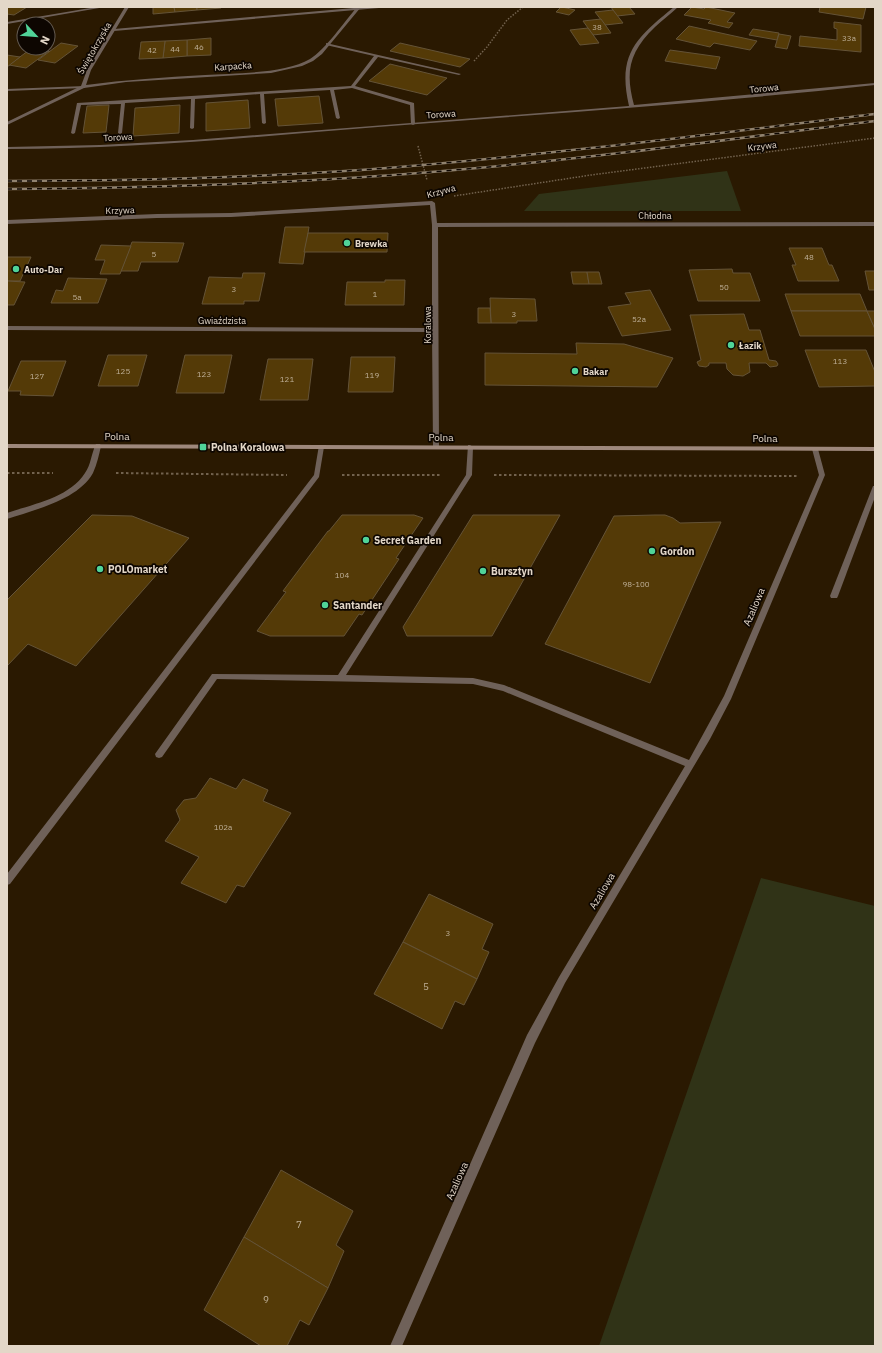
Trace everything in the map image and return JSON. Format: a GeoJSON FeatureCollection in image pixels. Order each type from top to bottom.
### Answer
{"type":"FeatureCollection","features":[{"type":"Feature","properties":{"kind":"street"},"geometry":{"type":"LineString","coordinates":[[7,23],[103,7]]}},
{"type":"Feature","properties":{"kind":"street","name":"Świętokrzyska"},"geometry":{"type":"LineString","coordinates":[[7,124],[83,87],[89,70],[127,7]]}},
{"type":"Feature","properties":{"kind":"street"},"geometry":{"type":"LineString","coordinates":[[114,30],[379,7]]}},
{"type":"Feature","properties":{"kind":"street"},"geometry":{"type":"LineString","coordinates":[[632,107],[627,83],[627,69],[631,57],[637,46],[646,36],[676,7]]}},
{"type":"Feature","properties":{"kind":"street","name":"Karpacka"},"geometry":{"type":"LineString","coordinates":[[83,87],[126,81],[271,72],[287,69],[311,60],[328,44],[358,8]]}},
{"type":"Feature","properties":{"kind":"street"},"geometry":{"type":"LineString","coordinates":[[328,44],[459,74]]}},
{"type":"Feature","properties":{"kind":"street"},"geometry":{"type":"LineString","coordinates":[[352,87],[377,55]]}},
{"type":"Feature","properties":{"kind":"street","name":"Torowa"},"geometry":{"type":"LineString","coordinates":[[7,148],[58,148],[134,144],[413,124],[730,99],[875,84]]}},
{"type":"Feature","properties":{"kind":"street"},"geometry":{"type":"LineString","coordinates":[[7,90],[83,87]]}},
{"type":"Feature","properties":{"kind":"street"},"geometry":{"type":"LineString","coordinates":[[73,133],[79,104],[352,87],[412,104],[413,124]]}},
{"type":"Feature","properties":{"kind":"street"},"geometry":{"type":"LineString","coordinates":[[332,88],[338,118]]}},
{"type":"Feature","properties":{"kind":"street"},"geometry":{"type":"LineString","coordinates":[[262,93],[264,124]]}},
{"type":"Feature","properties":{"kind":"street"},"geometry":{"type":"LineString","coordinates":[[192,128],[193,98]]}},
{"type":"Feature","properties":{"kind":"street"},"geometry":{"type":"LineString","coordinates":[[120,133],[123,102]]}},
{"type":"Feature","properties":{"kind":"street","name":"Krzywa"},"geometry":{"type":"LineString","coordinates":[[7,222],[157,216],[231,215],[432,203]]}},
{"type":"Feature","properties":{"kind":"street","name":"Koralowa"},"geometry":{"type":"LineString","coordinates":[[432,203],[435,225],[436,447]]}},
{"type":"Feature","properties":{"kind":"street","name":"Chłodna"},"geometry":{"type":"LineString","coordinates":[[435,225],[875,224]]}},
{"type":"Feature","properties":{"kind":"street","name":"Gwiaździsta"},"geometry":{"type":"LineString","coordinates":[[7,328],[436,330]]}},
{"type":"Feature","properties":{"kind":"street","name":"Polna"},"geometry":{"type":"LineString","coordinates":[[7,446],[875,448]]}},
{"type":"Feature","properties":{"kind":"street"},"geometry":{"type":"LineString","coordinates":[[7,516],[71,491],[83,482],[89,473],[98,446]]}},
{"type":"Feature","properties":{"kind":"street"},"geometry":{"type":"LineString","coordinates":[[7,881],[317,475],[320,447]]}},
{"type":"Feature","properties":{"kind":"street"},"geometry":{"type":"LineString","coordinates":[[340,678],[469,475],[470,447]]}},
{"type":"Feature","properties":{"kind":"street","name":"Azaliowa"},"geometry":{"type":"LineString","coordinates":[[396,1346],[531,1039],[562,980],[728,697],[822,475],[815,449]]}},
{"type":"Feature","properties":{"kind":"street"},"geometry":{"type":"LineString","coordinates":[[834,596],[875,488]]}},
{"type":"Feature","properties":{"kind":"street"},"geometry":{"type":"LineString","coordinates":[[159,754],[215,676],[340,678],[473,681],[504,688],[690,764]]}},
{"type":"Feature","properties":{"kind":"path"},"geometry":{"type":"LineString","coordinates":[[413,124],[432,203]]}},
{"type":"Feature","properties":{"kind":"path","name":"Krzywa"},"geometry":{"type":"LineString","coordinates":[[432,203],[456,195],[481,191],[875,138]]}},
{"type":"Feature","properties":{"kind":"green space"},"geometry":{"type":"Polygon","coordinates":[[[727,171],[741,211],[524,211],[539,194],[727,171]]]}},
{"type":"Feature","properties":{"kind":"green space"},"geometry":{"type":"Polygon","coordinates":[[[761,878],[875,906],[875,1346],[599,1346],[761,878]]]}},
{"type":"Feature","properties":{"kind":"building"},"geometry":{"type":"Polygon","coordinates":[[[7,7],[27,7],[14,15],[7,14],[7,7]]]}},
{"type":"Feature","properties":{"kind":"building"},"geometry":{"type":"Polygon","coordinates":[[[153,7],[174,7],[175,12],[153,14],[153,7]]]}},
{"type":"Feature","properties":{"kind":"building"},"geometry":{"type":"Polygon","coordinates":[[[174,7],[197,7],[197,10],[175,12],[174,7]]]}},
{"type":"Feature","properties":{"kind":"building"},"geometry":{"type":"Polygon","coordinates":[[[197,7],[221,7],[221,8],[197,10],[197,7]]]}},
{"type":"Feature","properties":{"kind":"building"},"geometry":{"type":"Polygon","coordinates":[[[561,7],[575,10],[569,15],[556,12],[561,7]]]}},
{"type":"Feature","properties":{"kind":"building"},"geometry":{"type":"Polygon","coordinates":[[[611,7],[629,7],[635,14],[617,16],[611,7]]]}},
{"type":"Feature","properties":{"kind":"building"},"geometry":{"type":"Polygon","coordinates":[[[692,7],[704,9],[706,7],[735,13],[727,22],[733,23],[729,28],[708,23],[711,20],[684,15],[692,7]]]}},
{"type":"Feature","properties":{"kind":"building"},"geometry":{"type":"Polygon","coordinates":[[[820,7],[866,7],[863,19],[819,12],[820,7]]]}},
{"type":"Feature","properties":{"kind":"building"},"geometry":{"type":"Polygon","coordinates":[[[613,10],[623,23],[605,25],[595,12],[613,10]]]}},
{"type":"Feature","properties":{"kind":"building"},"geometry":{"type":"Polygon","coordinates":[[[601,19],[611,33],[593,35],[583,21],[601,19]]]}},
{"type":"Feature","properties":{"kind":"building"},"geometry":{"type":"Polygon","coordinates":[[[834,22],[861,25],[861,52],[799,46],[800,36],[837,40],[837,29],[834,28],[834,22]]]}},
{"type":"Feature","properties":{"kind":"building"},"geometry":{"type":"Polygon","coordinates":[[[689,26],[757,41],[750,50],[714,43],[710,47],[676,39],[689,26]]]}},
{"type":"Feature","properties":{"kind":"building"},"geometry":{"type":"Polygon","coordinates":[[[588,28],[599,43],[580,45],[570,30],[588,28]]]}},
{"type":"Feature","properties":{"kind":"building"},"geometry":{"type":"Polygon","coordinates":[[[753,29],[779,33],[777,40],[749,35],[753,29]]]}},
{"type":"Feature","properties":{"kind":"building"},"geometry":{"type":"Polygon","coordinates":[[[779,34],[791,36],[787,49],[775,47],[779,34]]]}},
{"type":"Feature","properties":{"kind":"building"},"geometry":{"type":"Polygon","coordinates":[[[211,38],[211,55],[187,56],[187,40],[211,38]]]}},
{"type":"Feature","properties":{"kind":"building"},"geometry":{"type":"Polygon","coordinates":[[[187,40],[187,56],[163,58],[165,41],[187,40]]]}},
{"type":"Feature","properties":{"kind":"building"},"geometry":{"type":"Polygon","coordinates":[[[165,41],[163,58],[139,59],[141,42],[165,41]]]}},
{"type":"Feature","properties":{"kind":"building"},"geometry":{"type":"Polygon","coordinates":[[[61,43],[78,46],[55,63],[38,60],[43,56],[56,56],[56,47],[61,43]]]}},
{"type":"Feature","properties":{"kind":"building"},"geometry":{"type":"Polygon","coordinates":[[[400,43],[470,59],[460,67],[390,51],[400,43]]]}},
{"type":"Feature","properties":{"kind":"building"},"geometry":{"type":"Polygon","coordinates":[[[670,50],[720,57],[716,69],[665,61],[670,50]]]}},
{"type":"Feature","properties":{"kind":"building"},"geometry":{"type":"Polygon","coordinates":[[[7,55],[20,57],[7,67],[7,55]]]}},
{"type":"Feature","properties":{"kind":"building"},"geometry":{"type":"Polygon","coordinates":[[[21,56],[42,56],[26,68],[9,65],[21,56]]]}},
{"type":"Feature","properties":{"kind":"building"},"geometry":{"type":"Polygon","coordinates":[[[390,64],[447,78],[427,95],[369,81],[390,64]]]}},
{"type":"Feature","properties":{"kind":"building"},"geometry":{"type":"Polygon","coordinates":[[[319,96],[323,123],[278,126],[275,99],[319,96]]]}},
{"type":"Feature","properties":{"kind":"building"},"geometry":{"type":"Polygon","coordinates":[[[248,100],[250,128],[206,131],[206,103],[248,100]]]}},
{"type":"Feature","properties":{"kind":"building"},"geometry":{"type":"Polygon","coordinates":[[[109,105],[106,132],[83,133],[87,106],[109,105]]]}},
{"type":"Feature","properties":{"kind":"building"},"geometry":{"type":"Polygon","coordinates":[[[180,105],[179,133],[133,136],[135,108],[180,105]]]}},
{"type":"Feature","properties":{"kind":"building"},"geometry":{"type":"Polygon","coordinates":[[[285,227],[309,227],[303,264],[279,263],[285,227]]]}},
{"type":"Feature","properties":{"kind":"building","name":"Brewka"},"geometry":{"type":"Polygon","coordinates":[[[308,233],[388,233],[387,252],[304,252],[308,233]]]}},
{"type":"Feature","properties":{"kind":"building"},"geometry":{"type":"Polygon","coordinates":[[[132,242],[184,243],[178,262],[141,262],[138,271],[121,271],[132,242]]]}},
{"type":"Feature","properties":{"kind":"building"},"geometry":{"type":"Polygon","coordinates":[[[101,245],[131,246],[120,274],[100,274],[105,260],[95,260],[101,245]]]}},
{"type":"Feature","properties":{"kind":"building"},"geometry":{"type":"Polygon","coordinates":[[[789,248],[822,248],[829,265],[832,265],[839,281],[798,281],[792,265],[796,265],[789,248]]]}},
{"type":"Feature","properties":{"kind":"building","name":"Auto-Dar"},"geometry":{"type":"Polygon","coordinates":[[[7,257],[31,257],[20,281],[7,281],[7,257]]]}},
{"type":"Feature","properties":{"kind":"building"},"geometry":{"type":"Polygon","coordinates":[[[732,269],[733,273],[750,273],[760,301],[698,301],[689,270],[732,269]]]}},
{"type":"Feature","properties":{"kind":"building"},"geometry":{"type":"Polygon","coordinates":[[[865,271],[875,271],[875,290],[869,290],[865,271]]]}},
{"type":"Feature","properties":{"kind":"building"},"geometry":{"type":"Polygon","coordinates":[[[571,272],[587,272],[589,284],[573,284],[571,272]]]}},
{"type":"Feature","properties":{"kind":"building"},"geometry":{"type":"Polygon","coordinates":[[[587,272],[599,272],[602,284],[589,284],[587,272]]]}},
{"type":"Feature","properties":{"kind":"building"},"geometry":{"type":"Polygon","coordinates":[[[243,273],[265,273],[259,301],[244,301],[244,304],[202,304],[209,277],[242,278],[243,273]]]}},
{"type":"Feature","properties":{"kind":"building"},"geometry":{"type":"Polygon","coordinates":[[[68,278],[107,279],[98,303],[51,303],[56,290],[63,291],[68,278]]]}},
{"type":"Feature","properties":{"kind":"building"},"geometry":{"type":"Polygon","coordinates":[[[385,280],[405,280],[404,305],[345,305],[347,282],[385,282],[385,280]]]}},
{"type":"Feature","properties":{"kind":"building"},"geometry":{"type":"Polygon","coordinates":[[[7,281],[25,282],[14,305],[7,305],[7,281]]]}},
{"type":"Feature","properties":{"kind":"building"},"geometry":{"type":"Polygon","coordinates":[[[650,290],[671,330],[622,336],[608,307],[631,304],[625,293],[650,290]]]}},
{"type":"Feature","properties":{"kind":"building"},"geometry":{"type":"Polygon","coordinates":[[[785,294],[860,294],[867,311],[791,311],[785,294]]]}},
{"type":"Feature","properties":{"kind":"building"},"geometry":{"type":"Polygon","coordinates":[[[490,298],[535,299],[537,321],[491,323],[490,298]]]}},
{"type":"Feature","properties":{"kind":"building"},"geometry":{"type":"Polygon","coordinates":[[[478,308],[490,308],[491,323],[478,323],[478,308]]]}},
{"type":"Feature","properties":{"kind":"building"},"geometry":{"type":"Polygon","coordinates":[[[791,311],[867,311],[875,329],[875,336],[800,336],[791,311]]]}},
{"type":"Feature","properties":{"kind":"building"},"geometry":{"type":"Polygon","coordinates":[[[867,311],[875,311],[875,329],[867,311]]]}},
{"type":"Feature","properties":{"kind":"building","name":"Łazik"},"geometry":{"type":"Polygon","coordinates":[[[744,314],[749,330],[760,330],[769,360],[776,361],[778,364],[777,366],[770,367],[766,363],[749,363],[750,372],[743,376],[733,375],[727,369],[726,363],[709,363],[706,367],[699,366],[697,362],[701,360],[690,315],[744,314]]]}},
{"type":"Feature","properties":{"kind":"building","name":"Bakar"},"geometry":{"type":"Polygon","coordinates":[[[576,343],[624,344],[673,358],[657,387],[485,385],[485,353],[577,354],[576,343]]]}},
{"type":"Feature","properties":{"kind":"building"},"geometry":{"type":"Polygon","coordinates":[[[805,350],[866,350],[875,372],[875,386],[819,387],[805,350]]]}},
{"type":"Feature","properties":{"kind":"building"},"geometry":{"type":"Polygon","coordinates":[[[108,355],[147,355],[138,386],[98,386],[108,355]]]}},
{"type":"Feature","properties":{"kind":"building"},"geometry":{"type":"Polygon","coordinates":[[[185,355],[232,355],[224,393],[176,393],[185,355]]]}},
{"type":"Feature","properties":{"kind":"building"},"geometry":{"type":"Polygon","coordinates":[[[351,357],[395,357],[393,392],[348,392],[351,357]]]}},
{"type":"Feature","properties":{"kind":"building"},"geometry":{"type":"Polygon","coordinates":[[[268,359],[313,359],[308,400],[260,400],[268,359]]]}},
{"type":"Feature","properties":{"kind":"building"},"geometry":{"type":"Polygon","coordinates":[[[21,361],[66,361],[53,396],[20,395],[21,391],[8,391],[21,361]]]}},
{"type":"Feature","properties":{"kind":"building","name":"POLOmarket"},"geometry":{"type":"Polygon","coordinates":[[[92,515],[132,516],[189,538],[76,666],[28,644],[7,666],[7,600],[92,515]]]}},
{"type":"Feature","properties":{"kind":"building"},"geometry":{"type":"Polygon","coordinates":[[[342,515],[414,515],[423,518],[396,558],[399,559],[362,615],[359,614],[344,636],[270,636],[257,631],[286,592],[283,591],[328,531],[342,515]]]}},
{"type":"Feature","properties":{"kind":"building","name":"Bursztyn"},"geometry":{"type":"Polygon","coordinates":[[[473,515],[560,515],[492,636],[407,636],[403,627],[473,515]]]}},
{"type":"Feature","properties":{"kind":"building"},"geometry":{"type":"Polygon","coordinates":[[[665,515],[680,523],[721,522],[650,683],[545,644],[614,516],[665,515]]]}},
{"type":"Feature","properties":{"kind":"building"},"geometry":{"type":"Polygon","coordinates":[[[210,778],[236,789],[243,779],[268,790],[263,801],[291,813],[244,887],[237,885],[226,903],[181,883],[199,857],[165,841],[180,820],[176,810],[184,800],[196,798],[210,778]]]}},
{"type":"Feature","properties":{"kind":"building"},"geometry":{"type":"Polygon","coordinates":[[[429,894],[493,924],[482,949],[489,952],[477,979],[403,942],[429,894]]]}},
{"type":"Feature","properties":{"kind":"building"},"geometry":{"type":"Polygon","coordinates":[[[403,942],[477,979],[464,1005],[455,1001],[442,1029],[374,994],[403,942]]]}},
{"type":"Feature","properties":{"kind":"building"},"geometry":{"type":"Polygon","coordinates":[[[281,1170],[353,1211],[336,1245],[344,1251],[328,1288],[244,1237],[281,1170]]]}},
{"type":"Feature","properties":{"kind":"building"},"geometry":{"type":"Polygon","coordinates":[[[244,1237],[328,1288],[309,1325],[300,1320],[287,1346],[261,1346],[204,1310],[244,1237]]]}},
{"type":"Feature","properties":{"kind":"railway"},"geometry":{"type":"LineString","coordinates":[[7,181],[184,178],[361,170],[490,159],[683,138],[875,114]]}},
{"type":"Feature","properties":{"kind":"railway"},"geometry":{"type":"LineString","coordinates":[[7,189],[237,184],[409,174],[569,159],[875,121]]}},
{"type":"Feature","properties":{"kind":"place","name":"Brewka"},"geometry":{"type":"Point","coordinates":[347,243]}},
{"type":"Feature","properties":{"kind":"place","name":"Auto-Dar"},"geometry":{"type":"Point","coordinates":[16,269]}},
{"type":"Feature","properties":{"kind":"place","name":"Łazik"},"geometry":{"type":"Point","coordinates":[731,345]}},
{"type":"Feature","properties":{"kind":"place","name":"Bakar"},"geometry":{"type":"Point","coordinates":[575,371]}},
{"type":"Feature","properties":{"kind":"place","name":"Polna Koralowa"},"geometry":{"type":"Point","coordinates":[203,447]}},
{"type":"Feature","properties":{"kind":"place","name":"Secret Garden"},"geometry":{"type":"Point","coordinates":[366,540]}},
{"type":"Feature","properties":{"kind":"place","name":"Gordon"},"geometry":{"type":"Point","coordinates":[652,551]}},
{"type":"Feature","properties":{"kind":"place","name":"POLOmarket"},"geometry":{"type":"Point","coordinates":[100,569]}},
{"type":"Feature","properties":{"kind":"place","name":"Bursztyn"},"geometry":{"type":"Point","coordinates":[483,571]}},
{"type":"Feature","properties":{"kind":"place","name":"Santander"},"geometry":{"type":"Point","coordinates":[325,605]}}]}
